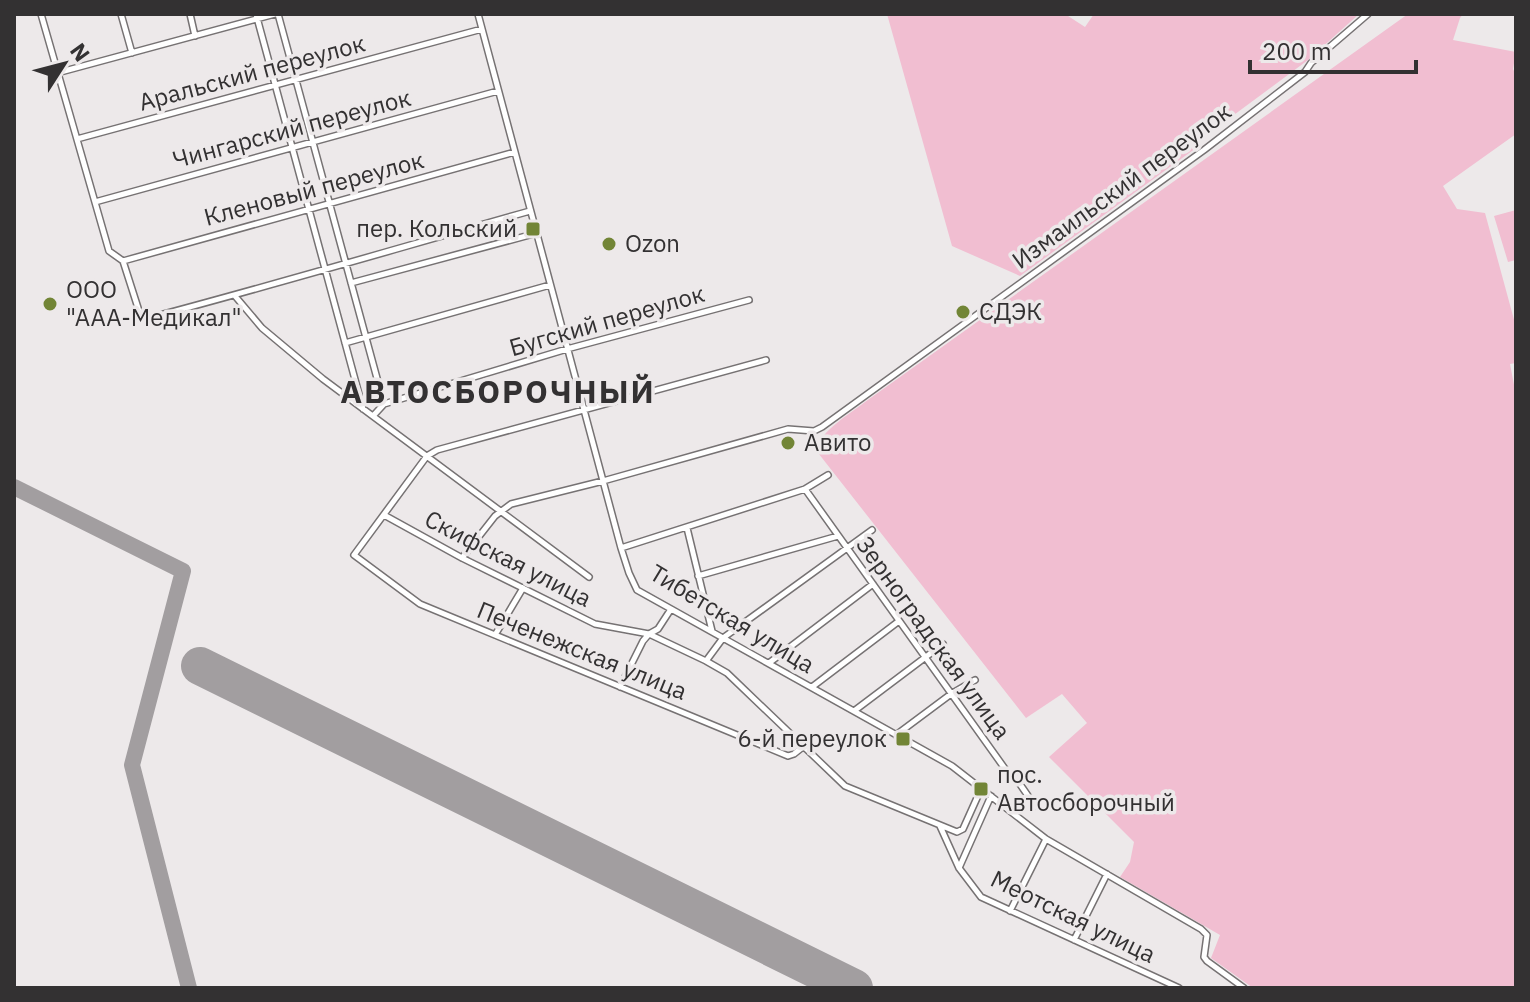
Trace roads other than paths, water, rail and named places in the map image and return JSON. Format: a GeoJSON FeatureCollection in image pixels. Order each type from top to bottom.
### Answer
{"type":"FeatureCollection","features":[{"type":"Feature","properties":{"kind":"street"},"geometry":{"type":"LineString","coordinates":[[41,14],[109,251],[123,261],[141,316],[145,319],[530,211]]}},
{"type":"Feature","properties":{"kind":"street"},"geometry":{"type":"LineString","coordinates":[[121,14],[132,53]]}},
{"type":"Feature","properties":{"kind":"street"},"geometry":{"type":"LineString","coordinates":[[190,14],[195,36]]}},
{"type":"Feature","properties":{"kind":"street"},"geometry":{"type":"LineString","coordinates":[[57,73],[257,16],[277,14],[384,404],[373,416]]}},
{"type":"Feature","properties":{"kind":"street","name":"Тибетская улица"},"geometry":{"type":"LineString","coordinates":[[478,14],[621,548],[637,590],[952,766],[1046,839],[1201,929],[1207,935],[1204,957],[1244,988]]}},
{"type":"Feature","properties":{"kind":"street","name":"Измаильский переулок"},"geometry":{"type":"LineString","coordinates":[[462,558],[501,511],[511,504],[788,429],[814,431],[822,427],[1204,150],[1305,72],[1311,63],[1368,14]]}},
{"type":"Feature","properties":{"kind":"street"},"geometry":{"type":"LineString","coordinates":[[257,16],[363,410]]}},
{"type":"Feature","properties":{"kind":"street","name":"Аральский переулок"},"geometry":{"type":"LineString","coordinates":[[77,139],[482,29]]}},
{"type":"Feature","properties":{"kind":"street","name":"Чингарский переулок"},"geometry":{"type":"LineString","coordinates":[[95,202],[498,91]]}},
{"type":"Feature","properties":{"kind":"street","name":"Кленовый переулок"},"geometry":{"type":"LineString","coordinates":[[123,261],[515,152]]}},
{"type":"Feature","properties":{"kind":"street"},"geometry":{"type":"LineString","coordinates":[[351,283],[537,233]]}},
{"type":"Feature","properties":{"kind":"street"},"geometry":{"type":"LineString","coordinates":[[345,343],[550,285]]}},
{"type":"Feature","properties":{"kind":"street"},"geometry":{"type":"LineString","coordinates":[[235,296],[262,328],[363,410],[589,577]]}},
{"type":"Feature","properties":{"kind":"street","name":"Бугский переулок"},"geometry":{"type":"LineString","coordinates":[[384,404],[567,349],[749,300]]}},
{"type":"Feature","properties":{"kind":"street"},"geometry":{"type":"LineString","coordinates":[[384,515],[427,456],[437,450],[766,360]]}},
{"type":"Feature","properties":{"kind":"street"},"geometry":{"type":"LineString","coordinates":[[621,548],[805,489],[828,475]]}},
{"type":"Feature","properties":{"kind":"street","name":"Зерноградская улица"},"geometry":{"type":"LineString","coordinates":[[805,489],[1008,773],[1013,774],[1035,806]]}},
{"type":"Feature","properties":{"kind":"street","name":"Печенежская улица"},"geometry":{"type":"LineString","coordinates":[[384,515],[354,555],[413,600],[788,756],[804,746]]}},
{"type":"Feature","properties":{"kind":"street","name":"Скифская улица"},"geometry":{"type":"LineString","coordinates":[[384,515],[462,558],[595,624],[649,634],[706,661],[727,673],[845,786],[940,825]]}},
{"type":"Feature","properties":{"kind":"street"},"geometry":{"type":"LineString","coordinates":[[687,528],[712,631]]}},
{"type":"Feature","properties":{"kind":"street"},"geometry":{"type":"LineString","coordinates":[[706,661],[723,638],[872,530]]}},
{"type":"Feature","properties":{"kind":"street"},"geometry":{"type":"LineString","coordinates":[[698,576],[838,536]]}},
{"type":"Feature","properties":{"kind":"street"},"geometry":{"type":"LineString","coordinates":[[769,663],[873,584]]}},
{"type":"Feature","properties":{"kind":"street"},"geometry":{"type":"LineString","coordinates":[[495,635],[523,588]]}},
{"type":"Feature","properties":{"kind":"street"},"geometry":{"type":"LineString","coordinates":[[620,687],[649,634],[658,629],[671,609]]}},
{"type":"Feature","properties":{"kind":"street"},"geometry":{"type":"LineString","coordinates":[[812,687],[899,621]]}},
{"type":"Feature","properties":{"kind":"street"},"geometry":{"type":"LineString","coordinates":[[854,711],[943,644]]}},
{"type":"Feature","properties":{"kind":"street"},"geometry":{"type":"LineString","coordinates":[[896,735],[975,680]]}},
{"type":"Feature","properties":{"kind":"street"},"geometry":{"type":"LineString","coordinates":[[940,825],[957,832],[963,829],[981,789]]}},
{"type":"Feature","properties":{"kind":"street","name":"Меотская улица"},"geometry":{"type":"LineString","coordinates":[[959,868],[991,796]]}},
{"type":"Feature","properties":{"kind":"street","name":"Меотская улица"},"geometry":{"type":"LineString","coordinates":[[940,825],[959,868],[981,897],[1179,988]]}},
{"type":"Feature","properties":{"kind":"street"},"geometry":{"type":"LineString","coordinates":[[1010,911],[1046,839]]}},
{"type":"Feature","properties":{"kind":"street"},"geometry":{"type":"LineString","coordinates":[[1074,940],[1107,874]]}},
{"type":"Feature","properties":{"kind":"place","name":"пер. Кольский"},"geometry":{"type":"Point","coordinates":[533,229]}},
{"type":"Feature","properties":{"kind":"place","name":"Ozon"},"geometry":{"type":"Point","coordinates":[609,244]}},
{"type":"Feature","properties":{"kind":"place","name":"ООО \"ААА-Медикал\""},"geometry":{"type":"Point","coordinates":[50,304]}},
{"type":"Feature","properties":{"kind":"place","name":"СДЭК"},"geometry":{"type":"Point","coordinates":[963,312]}},
{"type":"Feature","properties":{"kind":"place","name":"Авито"},"geometry":{"type":"Point","coordinates":[788,443]}},
{"type":"Feature","properties":{"kind":"place","name":"6-й переулок"},"geometry":{"type":"Point","coordinates":[903,739]}},
{"type":"Feature","properties":{"kind":"place","name":"пос. Автосборочный"},"geometry":{"type":"Point","coordinates":[981,789]}},
{"type":"Feature","properties":{"kind":"district","name":"АВТОСБОРОЧНЫЙ"},"geometry":{"type":"Point","coordinates":[498,392]}}]}
